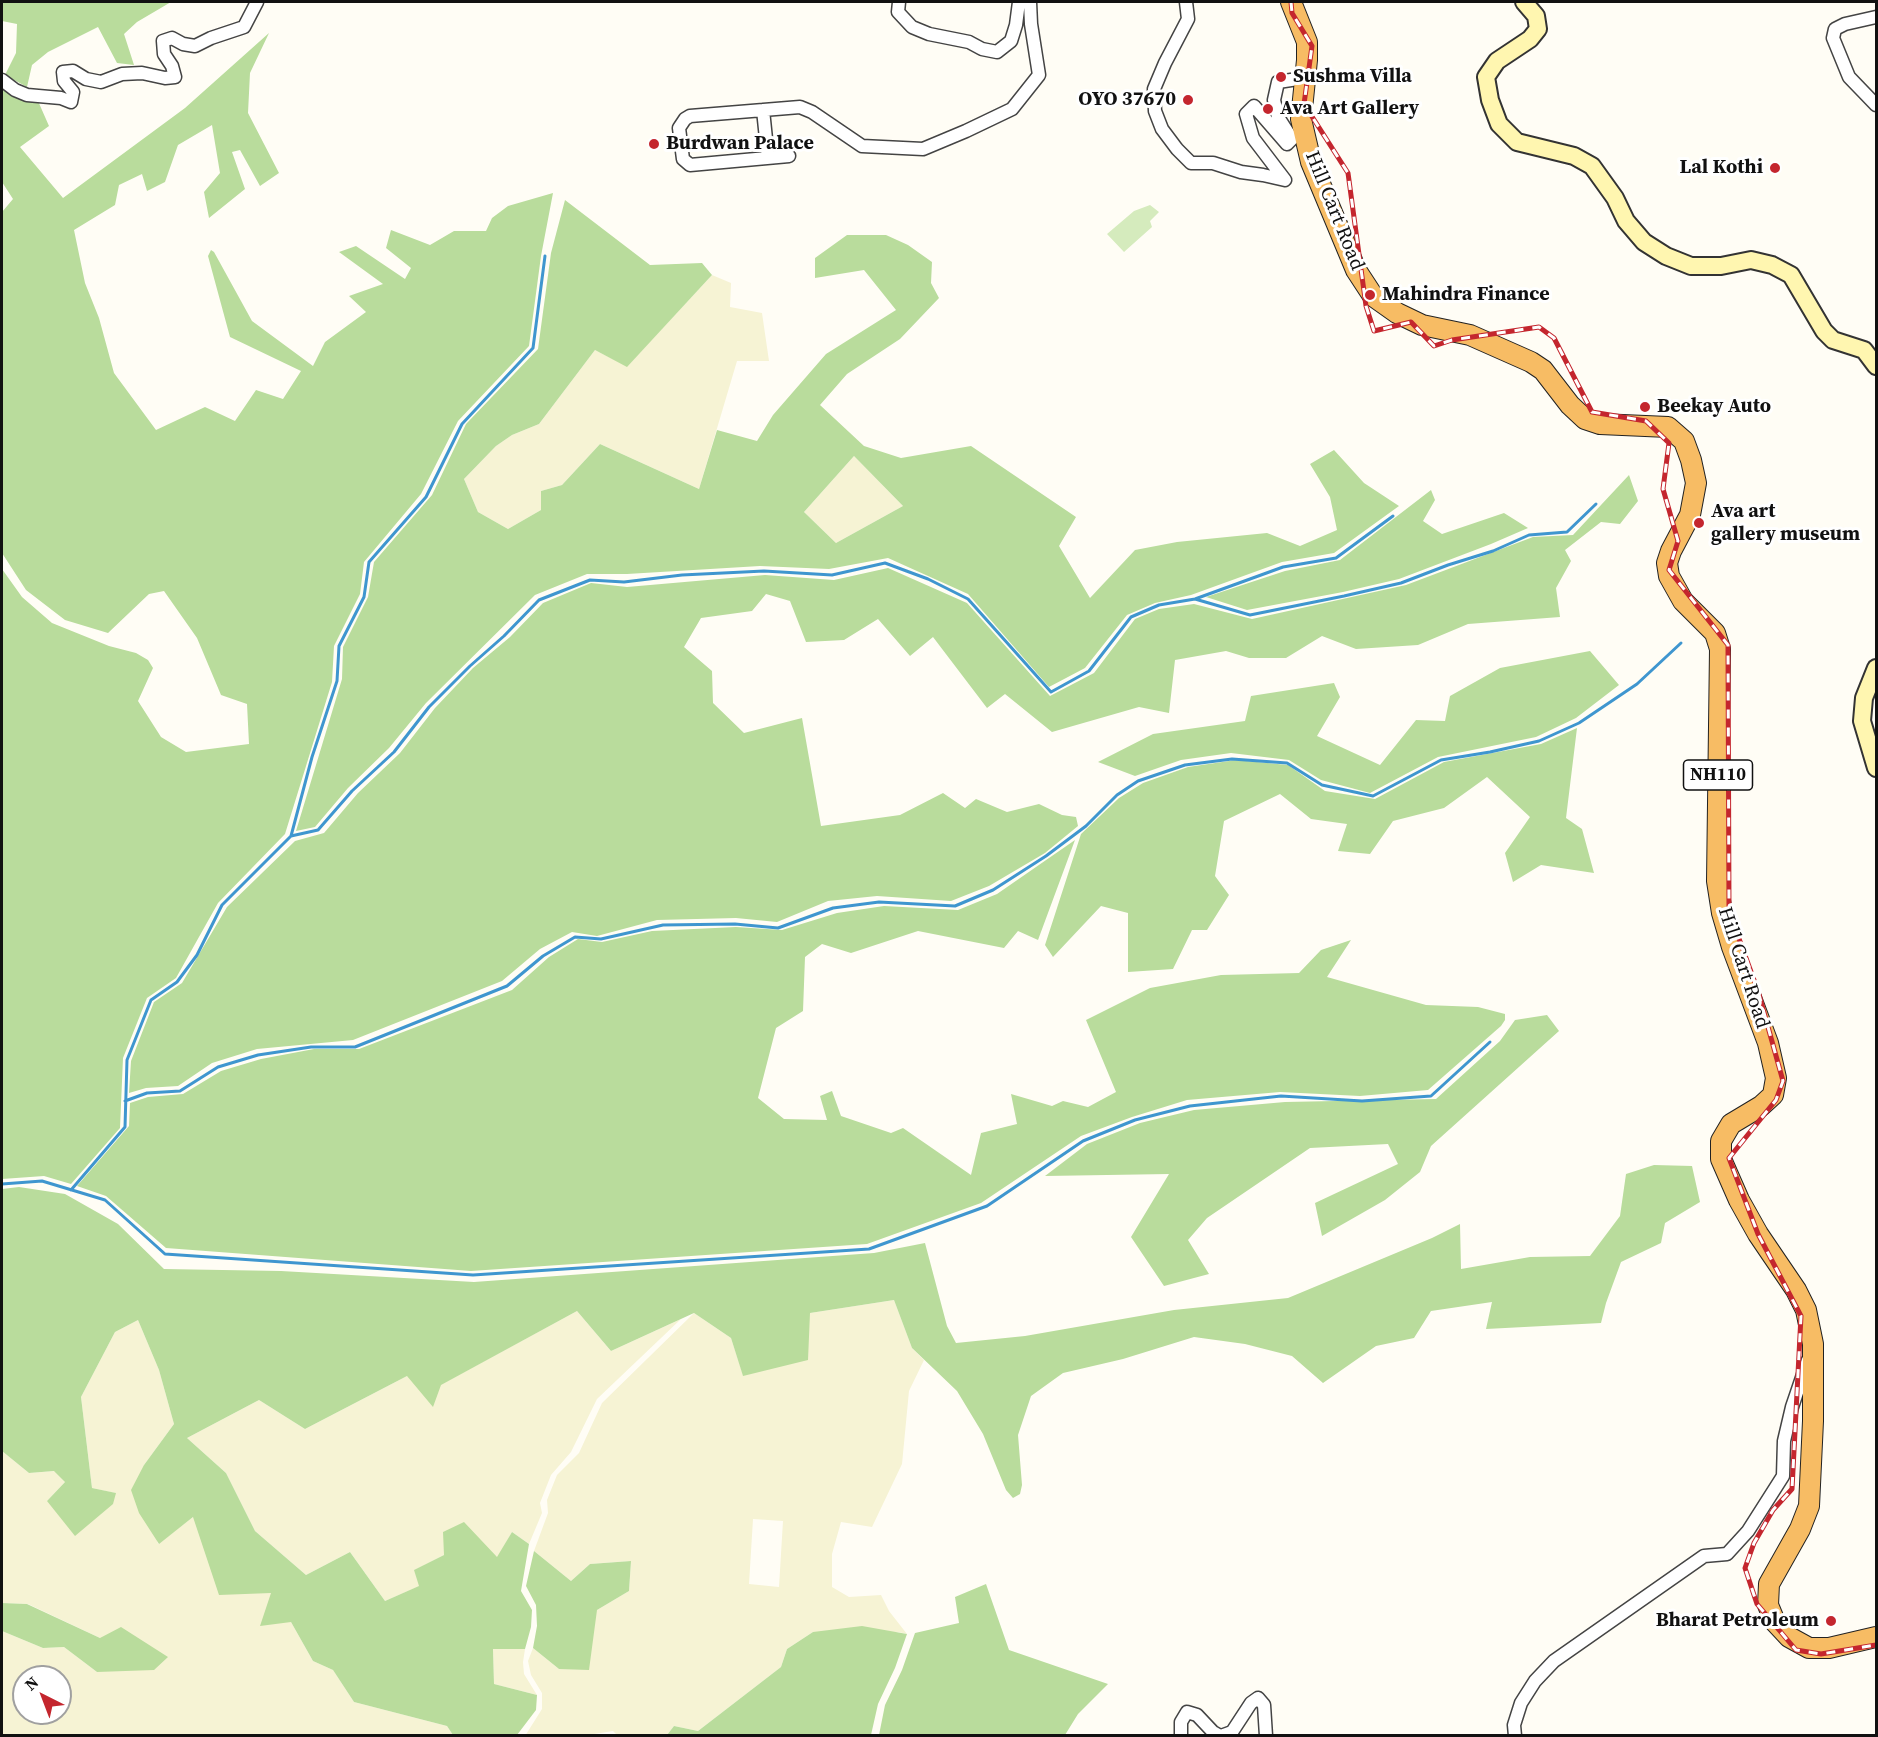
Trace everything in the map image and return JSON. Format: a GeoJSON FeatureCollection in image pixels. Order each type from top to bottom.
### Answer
{"type":"FeatureCollection","features":[{"type":"Feature","properties":{"kind":"highway","name":"Hill Cart Road"},"geometry":{"type":"LineString","coordinates":[[1291,2],[1307,42],[1301,119],[1311,162],[1356,270],[1373,296],[1397,314],[1422,325],[1470,334],[1531,362],[1543,370],[1570,405],[1585,419],[1600,424],[1668,427],[1684,441],[1691,460],[1696,483],[1690,514],[1667,563],[1669,576],[1683,601],[1715,633],[1720,649],[1719,891],[1722,913],[1732,947],[1768,1043],[1776,1078],[1773,1095],[1761,1106],[1731,1124],[1721,1141],[1721,1159],[1739,1200],[1758,1234],[1796,1290],[1806,1310],[1813,1344],[1813,1421],[1809,1506],[1800,1529],[1769,1584],[1768,1605],[1775,1622],[1789,1637],[1809,1648],[1829,1648],[1876,1637]]}},
{"type":"Feature","properties":{"kind":"main road"},"geometry":{"type":"LineString","coordinates":[[1524,2],[1536,16],[1538,29],[1530,39],[1497,61],[1486,77],[1490,100],[1499,124],[1517,142],[1574,156],[1592,166],[1615,198],[1626,221],[1644,242],[1666,256],[1691,266],[1721,266],[1751,260],[1772,265],[1791,275],[1824,331],[1833,340],[1864,350],[1876,366]]}},
{"type":"Feature","properties":{"kind":"main road"},"geometry":{"type":"LineString","coordinates":[[1876,668],[1864,698],[1863,721],[1876,768]]}},
{"type":"Feature","properties":{"kind":"street"},"geometry":{"type":"LineString","coordinates":[[2,80],[15,90],[27,95],[61,98],[71,102],[73,92],[64,81],[63,72],[73,70],[86,79],[101,82],[122,74],[142,73],[165,78],[175,77],[172,66],[164,54],[163,41],[172,38],[183,44],[195,46],[244,27],[257,2]]}},
{"type":"Feature","properties":{"kind":"street"},"geometry":{"type":"LineString","coordinates":[[899,2],[898,12],[912,27],[928,34],[969,42],[982,49],[997,52],[1011,41],[1019,2]]}},
{"type":"Feature","properties":{"kind":"street"},"geometry":{"type":"LineString","coordinates":[[789,156],[690,165],[682,159],[679,128],[690,116],[800,107],[812,112],[862,146],[923,149],[966,132],[1012,109],[1040,75],[1031,24],[1030,2]]}},
{"type":"Feature","properties":{"kind":"street"},"geometry":{"type":"LineString","coordinates":[[1186,2],[1188,19],[1154,89],[1155,111],[1162,129],[1191,163],[1213,163],[1241,172],[1285,180],[1253,138],[1246,114],[1254,106],[1287,144],[1292,139],[1278,117],[1274,100],[1278,82],[1304,78]]}},
{"type":"Feature","properties":{"kind":"street"},"geometry":{"type":"LineString","coordinates":[[1876,17],[1845,24],[1835,29],[1833,39],[1849,77],[1876,105]]}},
{"type":"Feature","properties":{"kind":"street"},"geometry":{"type":"LineString","coordinates":[[763,110],[768,158]]}},
{"type":"Feature","properties":{"kind":"street"},"geometry":{"type":"LineString","coordinates":[[1515,1736],[1514,1725],[1521,1703],[1535,1681],[1554,1661],[1704,1556],[1727,1554],[1748,1530],[1783,1476],[1784,1441],[1792,1407],[1813,1344]]}},
{"type":"Feature","properties":{"kind":"street"},"geometry":{"type":"LineString","coordinates":[[1181,1736],[1181,1722],[1187,1712],[1197,1715],[1221,1736],[1232,1732],[1251,1703],[1258,1698],[1264,1705],[1266,1736]]}},
{"type":"Feature","properties":{"kind":"shaded area"},"geometry":{"type":"Polygon","coordinates":[[[712,275],[731,283],[730,307],[762,313],[769,361],[737,361],[699,489],[600,444],[562,485],[541,491],[541,510],[508,529],[478,512],[464,479],[496,446],[512,435],[539,424],[595,350],[627,366],[712,275]]]}},
{"type":"Feature","properties":{"kind":"shaded area"},"geometry":{"type":"Polygon","coordinates":[[[854,456],[903,506],[836,543],[804,512],[854,456]]]}},
{"type":"Feature","properties":{"kind":"shaded area"},"geometry":{"type":"Polygon","coordinates":[[[894,1300],[912,1348],[924,1360],[909,1391],[902,1464],[872,1527],[841,1522],[832,1554],[832,1587],[849,1597],[881,1595],[889,1611],[907,1634],[898,1632],[813,1632],[787,1649],[781,1667],[698,1731],[674,1726],[667,1735],[617,1735],[613,1731],[582,1736],[525,1736],[542,1709],[542,1693],[531,1675],[528,1661],[533,1648],[559,1669],[597,1610],[629,1591],[631,1561],[590,1564],[571,1581],[534,1551],[548,1513],[547,1500],[557,1475],[579,1453],[602,1403],[694,1313],[731,1338],[743,1375],[810,1313],[894,1300]],[[753,1519],[749,1584],[779,1587],[783,1521],[753,1519]]]}},
{"type":"Feature","properties":{"kind":"shaded area"},"geometry":{"type":"Polygon","coordinates":[[[577,1311],[611,1351],[681,1319],[597,1399],[571,1452],[551,1475],[540,1503],[542,1513],[529,1544],[512,1532],[498,1557],[444,1555],[415,1570],[420,1586],[385,1601],[350,1552],[306,1575],[255,1531],[226,1473],[187,1438],[259,1400],[305,1429],[407,1376],[440,1385],[577,1311]]]}},
{"type":"Feature","properties":{"kind":"shaded area"},"geometry":{"type":"Polygon","coordinates":[[[138,1320],[159,1370],[174,1424],[144,1465],[158,1544],[193,1517],[271,1593],[313,1661],[333,1670],[354,1702],[447,1726],[453,1735],[2,1735],[2,1631],[43,1648],[64,1647],[97,1672],[100,1638],[28,1604],[2,1603],[2,1451],[29,1473],[55,1471],[65,1482],[47,1501],[115,1493],[92,1488],[81,1397],[115,1332],[138,1320]]]}},
{"type":"Feature","properties":{"kind":"shaded area"},"geometry":{"type":"Polygon","coordinates":[[[493,1648],[525,1649],[524,1674],[537,1695],[494,1684],[493,1648]]]}},
{"type":"Feature","properties":{"kind":"green space"},"geometry":{"type":"Polygon","coordinates":[[[2,2],[171,2],[137,22],[124,34],[134,65],[117,63],[98,27],[48,52],[32,65],[27,87],[5,75],[16,53],[17,24],[2,21],[2,2]]]}},
{"type":"Feature","properties":{"kind":"green space"},"geometry":{"type":"Polygon","coordinates":[[[269,33],[250,73],[248,113],[279,173],[260,186],[240,150],[232,152],[245,189],[209,218],[204,192],[220,173],[212,125],[178,145],[165,182],[147,191],[142,174],[119,185],[115,205],[74,230],[85,283],[99,318],[114,373],[156,430],[205,407],[235,421],[256,390],[283,399],[301,371],[230,337],[208,256],[211,250],[252,321],[313,366],[325,342],[366,312],[349,296],[383,284],[339,252],[356,246],[405,279],[411,268],[386,248],[391,230],[430,245],[454,231],[486,231],[492,218],[508,206],[553,193],[541,256],[529,346],[458,421],[421,494],[364,562],[360,594],[334,646],[332,682],[285,834],[218,903],[176,978],[147,998],[123,1058],[120,1128],[71,1184],[44,1176],[2,1179],[2,569],[22,597],[52,623],[109,646],[136,653],[148,660],[153,668],[138,701],[161,737],[186,752],[249,744],[247,704],[221,695],[197,638],[164,591],[149,594],[108,633],[65,620],[26,590],[2,553],[2,212],[13,199],[2,182],[2,84],[38,101],[49,126],[20,147],[63,198],[185,108],[269,33]]]}},
{"type":"Feature","properties":{"kind":"green space"},"geometry":{"type":"Polygon","coordinates":[[[565,200],[650,265],[702,263],[712,275],[627,367],[595,350],[539,424],[512,435],[496,446],[464,479],[478,512],[508,529],[541,510],[541,491],[562,485],[600,444],[699,489],[717,430],[757,441],[773,415],[826,354],[896,310],[864,270],[815,278],[815,258],[847,235],[886,235],[908,245],[932,262],[931,283],[939,298],[900,339],[847,374],[820,405],[864,446],[901,458],[971,446],[1076,517],[1059,546],[1090,598],[1135,550],[1177,542],[1267,533],[1300,546],[1337,530],[1330,497],[1310,464],[1334,450],[1364,483],[1399,506],[1334,553],[1282,562],[1191,595],[1155,603],[1127,615],[1085,668],[1049,687],[968,594],[888,558],[829,569],[760,566],[627,574],[587,574],[535,595],[426,703],[389,748],[348,788],[315,827],[296,831],[342,679],[343,647],[368,597],[374,562],[432,495],[466,424],[538,349],[551,253],[565,200]],[[854,456],[804,512],[836,543],[903,506],[854,456]]]}},
{"type":"Feature","properties":{"kind":"green space"},"geometry":{"type":"Polygon","coordinates":[[[1150,205],[1159,212],[1150,221],[1152,227],[1124,252],[1107,234],[1134,211],[1150,205]]]}},
{"type":"Feature","properties":{"kind":"green space"},"geometry":{"type":"Polygon","coordinates":[[[1629,475],[1638,501],[1620,524],[1601,522],[1565,550],[1571,561],[1556,588],[1560,617],[1468,624],[1418,645],[1356,649],[1322,636],[1286,658],[1249,658],[1226,651],[1175,660],[1169,713],[1139,707],[1052,732],[1005,694],[987,708],[933,637],[910,656],[878,619],[844,640],[806,642],[790,601],[766,594],[752,611],[701,618],[684,647],[712,671],[713,703],[744,733],[802,718],[821,826],[900,815],[943,793],[965,808],[976,799],[1007,812],[1039,804],[1062,815],[1076,817],[1078,826],[1045,853],[989,886],[951,901],[877,896],[828,901],[777,922],[736,918],[657,920],[597,936],[572,932],[540,949],[502,981],[353,1040],[257,1049],[212,1063],[178,1086],[146,1088],[129,1093],[131,1061],[154,1002],[182,983],[227,907],[295,841],[324,833],[358,793],[400,753],[435,708],[473,668],[510,637],[543,603],[591,583],[627,587],[765,575],[834,580],[888,568],[967,603],[1050,696],[1094,673],[1135,619],[1159,609],[1194,604],[1252,619],[1406,585],[1533,537],[1573,535],[1629,475]]]}},
{"type":"Feature","properties":{"kind":"green space"},"geometry":{"type":"Polygon","coordinates":[[[1431,490],[1435,500],[1423,521],[1442,534],[1504,513],[1528,528],[1399,579],[1343,592],[1247,610],[1206,597],[1285,571],[1340,560],[1431,490]]]}},
{"type":"Feature","properties":{"kind":"green space"},"geometry":{"type":"Polygon","coordinates":[[[1590,651],[1619,685],[1576,718],[1536,737],[1438,757],[1370,793],[1321,780],[1289,760],[1231,753],[1181,760],[1135,776],[1098,762],[1153,734],[1245,721],[1251,696],[1334,683],[1340,697],[1317,736],[1380,765],[1416,720],[1445,721],[1450,696],[1500,668],[1590,651]]]}},
{"type":"Feature","properties":{"kind":"green space"},"geometry":{"type":"Polygon","coordinates":[[[1577,728],[1566,818],[1582,829],[1594,873],[1541,865],[1513,882],[1505,853],[1530,817],[1487,777],[1444,808],[1393,821],[1370,854],[1338,851],[1347,824],[1311,819],[1280,794],[1224,821],[1215,876],[1229,895],[1207,930],[1192,930],[1173,969],[1128,972],[1128,913],[1101,906],[1053,957],[1045,945],[1081,834],[1119,798],[1143,783],[1188,767],[1236,760],[1288,765],[1325,791],[1375,799],[1444,762],[1541,744],[1577,728]]]}},
{"type":"Feature","properties":{"kind":"green space"},"geometry":{"type":"Polygon","coordinates":[[[1075,840],[1038,940],[1018,931],[1004,948],[918,931],[851,953],[822,944],[805,957],[803,1011],[776,1028],[758,1098],[784,1119],[827,1120],[820,1096],[832,1091],[841,1116],[891,1133],[903,1128],[971,1175],[981,1133],[1017,1124],[1011,1094],[1052,1106],[1063,1101],[1088,1107],[1116,1092],[1086,1020],[1150,988],[1221,975],[1299,973],[1321,950],[1351,940],[1327,977],[1426,1005],[1478,1007],[1505,1014],[1505,1020],[1428,1090],[1360,1096],[1280,1092],[1187,1100],[1081,1136],[981,1203],[867,1244],[471,1271],[166,1248],[106,1196],[77,1186],[129,1126],[130,1103],[148,1097],[183,1094],[221,1071],[261,1059],[314,1049],[359,1049],[512,990],[549,957],[578,939],[602,942],[652,931],[736,927],[782,930],[837,913],[884,906],[958,910],[997,894],[1075,840]]]}},
{"type":"Feature","properties":{"kind":"green space"},"geometry":{"type":"Polygon","coordinates":[[[1547,1015],[1559,1031],[1431,1146],[1420,1172],[1385,1200],[1322,1236],[1315,1203],[1398,1164],[1388,1144],[1310,1148],[1207,1218],[1188,1240],[1209,1274],[1164,1286],[1131,1237],[1169,1174],[1045,1176],[1087,1144],[1140,1123],[1194,1110],[1285,1102],[1436,1099],[1500,1041],[1515,1020],[1547,1015]]]}},
{"type":"Feature","properties":{"kind":"green space"},"geometry":{"type":"Polygon","coordinates":[[[1654,1165],[1692,1166],[1700,1202],[1665,1223],[1661,1243],[1621,1262],[1601,1323],[1486,1329],[1492,1302],[1431,1311],[1414,1338],[1376,1346],[1323,1383],[1292,1356],[1245,1344],[1194,1337],[1123,1359],[1063,1373],[1031,1396],[1018,1435],[1022,1485],[1020,1494],[1013,1498],[1006,1490],[983,1434],[957,1391],[912,1348],[894,1300],[810,1313],[808,1360],[743,1376],[731,1338],[694,1313],[611,1351],[577,1311],[441,1385],[433,1407],[407,1376],[305,1429],[259,1400],[187,1438],[226,1473],[255,1531],[306,1575],[350,1552],[385,1601],[419,1586],[414,1570],[444,1555],[443,1532],[464,1522],[497,1557],[512,1532],[529,1544],[521,1591],[532,1610],[531,1627],[525,1649],[493,1649],[494,1684],[537,1695],[536,1710],[517,1735],[453,1735],[447,1726],[354,1702],[333,1670],[313,1661],[291,1622],[260,1626],[271,1593],[219,1595],[193,1517],[159,1544],[139,1513],[131,1490],[144,1465],[174,1424],[159,1370],[138,1320],[115,1332],[81,1397],[92,1488],[116,1493],[113,1504],[75,1536],[47,1501],[65,1482],[54,1471],[29,1473],[2,1451],[2,1189],[19,1187],[65,1194],[118,1224],[164,1269],[281,1271],[474,1282],[874,1253],[925,1243],[947,1326],[956,1343],[1025,1336],[1174,1310],[1288,1298],[1460,1224],[1461,1269],[1530,1257],[1590,1256],[1620,1216],[1626,1174],[1654,1165]]]}},
{"type":"Feature","properties":{"kind":"green space"},"geometry":{"type":"Polygon","coordinates":[[[534,1551],[571,1581],[590,1564],[631,1561],[629,1591],[597,1610],[589,1670],[559,1669],[533,1648],[537,1626],[536,1605],[526,1586],[534,1551]]]}},
{"type":"Feature","properties":{"kind":"green space"},"geometry":{"type":"Polygon","coordinates":[[[986,1584],[1009,1650],[1108,1684],[1078,1714],[1065,1735],[879,1735],[885,1705],[902,1670],[915,1633],[959,1623],[955,1597],[986,1584]]]}},
{"type":"Feature","properties":{"kind":"green space"},"geometry":{"type":"Polygon","coordinates":[[[2,1603],[27,1604],[100,1638],[121,1627],[168,1657],[154,1670],[97,1672],[64,1647],[43,1648],[2,1631],[2,1603]]]}},
{"type":"Feature","properties":{"kind":"green space"},"geometry":{"type":"Polygon","coordinates":[[[862,1626],[907,1634],[895,1668],[878,1704],[871,1735],[667,1735],[674,1726],[698,1731],[781,1667],[787,1649],[813,1632],[862,1626]]]}},
{"type":"Feature","properties":{"kind":"waterway"},"geometry":{"type":"LineString","coordinates":[[291,836],[312,757],[337,681],[339,646],[364,597],[369,562],[426,497],[462,424],[533,348],[545,256]]}},
{"type":"Feature","properties":{"kind":"waterway"},"geometry":{"type":"LineString","coordinates":[[1195,599],[1250,615],[1401,583],[1493,551],[1529,535],[1567,532],[1596,504]]}},
{"type":"Feature","properties":{"kind":"waterway"},"geometry":{"type":"LineString","coordinates":[[71,1190],[125,1127],[127,1060],[151,1000],[177,982],[197,955],[222,905],[291,836],[318,830],[352,791],[394,752],[429,707],[539,600],[590,580],[624,582],[682,575],[764,571],[832,575],[885,563],[928,579],[968,599],[1051,692],[1089,671],[1131,617],[1159,605],[1195,599],[1283,567],[1336,558],[1393,516]]}},
{"type":"Feature","properties":{"kind":"waterway"},"geometry":{"type":"LineString","coordinates":[[125,1101],[147,1093],[180,1091],[218,1067],[258,1055],[311,1047],[355,1047],[507,986],[543,956],[575,937],[601,939],[663,925],[735,924],[778,928],[833,908],[879,902],[955,906],[993,890],[1046,856],[1086,826],[1117,795],[1138,781],[1185,765],[1232,759],[1287,763],[1322,785],[1373,796],[1441,760],[1539,741],[1579,723],[1637,684],[1681,643]]}},
{"type":"Feature","properties":{"kind":"waterway"},"geometry":{"type":"LineString","coordinates":[[2,1184],[42,1181],[105,1200],[165,1254],[473,1275],[869,1249],[987,1206],[1083,1141],[1135,1120],[1190,1106],[1281,1096],[1362,1101],[1431,1096],[1490,1042]]}},
{"type":"Feature","properties":{"kind":"railway"},"geometry":{"type":"LineString","coordinates":[[1291,2],[1292,13],[1312,46],[1304,104],[1348,173],[1366,306],[1374,331],[1411,322],[1434,346],[1452,340],[1539,327],[1554,338],[1592,412],[1646,421],[1669,443],[1663,489],[1678,541],[1669,570],[1728,645],[1729,911],[1758,991],[1783,1081],[1776,1100],[1729,1158],[1758,1234],[1801,1316],[1792,1489],[1773,1510],[1754,1543],[1745,1568],[1757,1604],[1796,1650],[1821,1654],[1876,1645]]}},
{"type":"Feature","properties":{"kind":"place","name":"Sushma Villa"},"geometry":{"type":"Point","coordinates":[1281,77]}},
{"type":"Feature","properties":{"kind":"place","name":"OYO 37670"},"geometry":{"type":"Point","coordinates":[1188,100]}},
{"type":"Feature","properties":{"kind":"place","name":"Ava Art Gallery"},"geometry":{"type":"Point","coordinates":[1268,109]}},
{"type":"Feature","properties":{"kind":"place","name":"Burdwan Palace"},"geometry":{"type":"Point","coordinates":[654,144]}},
{"type":"Feature","properties":{"kind":"place","name":"Lal Kothi"},"geometry":{"type":"Point","coordinates":[1775,168]}},
{"type":"Feature","properties":{"kind":"place","name":"Mahindra Finance"},"geometry":{"type":"Point","coordinates":[1370,295]}},
{"type":"Feature","properties":{"kind":"place","name":"Beekay Auto"},"geometry":{"type":"Point","coordinates":[1645,407]}},
{"type":"Feature","properties":{"kind":"place","name":"Ava art gallery museum"},"geometry":{"type":"Point","coordinates":[1699,523]}},
{"type":"Feature","properties":{"kind":"place","name":"Bharat Petroleum"},"geometry":{"type":"Point","coordinates":[1831,1621]}}]}
